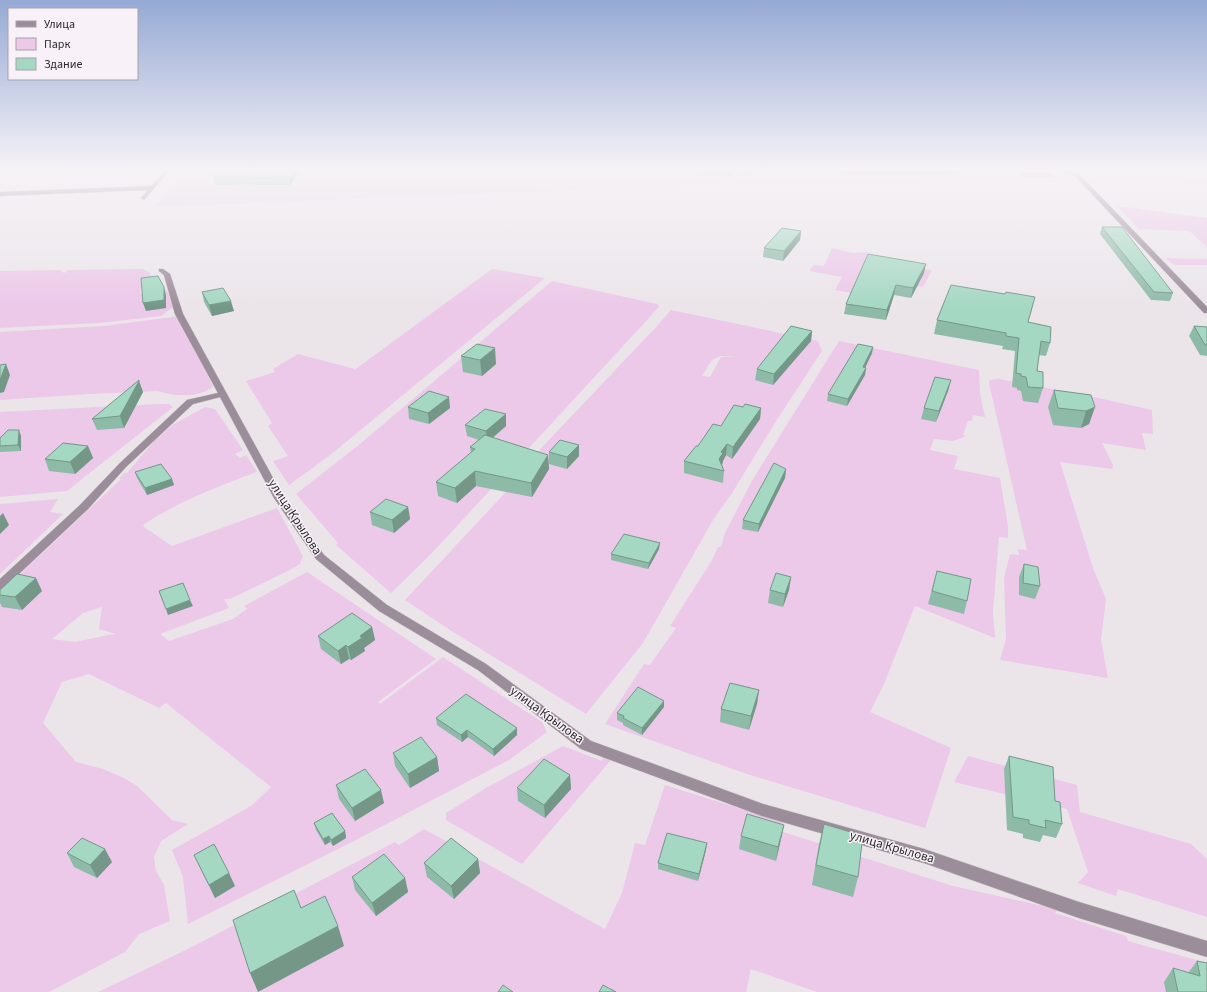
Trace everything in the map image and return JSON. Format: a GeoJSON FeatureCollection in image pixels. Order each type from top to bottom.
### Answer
{"type":"FeatureCollection","features":[{"type":"Feature","properties":{"kind":"street"},"geometry":{"type":"LineString","coordinates":[[1117,215],[1204,303],[1207,311]]}},
{"type":"Feature","properties":{"kind":"street","name":"улица Крылова"},"geometry":{"type":"LineString","coordinates":[[161,270],[167,274],[179,314],[279,498],[320,557],[383,608],[482,667],[586,745],[762,810],[924,856],[1079,910],[1207,949]]}},
{"type":"Feature","properties":{"kind":"street"},"geometry":{"type":"LineString","coordinates":[[0,585],[84,507],[123,465],[190,402],[223,394]]}},
{"type":"Feature","properties":{"kind":"green space"},"geometry":{"type":"Polygon","coordinates":[[[1126,215],[1187,215],[1207,218],[1207,247],[1189,231],[1139,229],[1126,215]]]}},
{"type":"Feature","properties":{"kind":"green space"},"geometry":{"type":"Polygon","coordinates":[[[832,248],[852,253],[868,252],[864,261],[932,270],[923,287],[890,283],[869,296],[835,290],[842,277],[809,271],[814,265],[824,266],[832,248]]]}},
{"type":"Feature","properties":{"kind":"green space"},"geometry":{"type":"Polygon","coordinates":[[[1165,258],[1207,259],[1207,265],[1174,265],[1165,258]]]}},
{"type":"Feature","properties":{"kind":"green space"},"geometry":{"type":"Polygon","coordinates":[[[143,269],[150,273],[151,278],[142,280],[140,294],[167,290],[173,307],[161,316],[99,323],[0,328],[0,271],[60,270],[64,273],[68,270],[143,269]]]}},
{"type":"Feature","properties":{"kind":"green space"},"geometry":{"type":"Polygon","coordinates":[[[492,269],[545,278],[329,456],[289,485],[273,461],[288,456],[268,426],[272,423],[246,381],[275,372],[273,369],[298,354],[355,369],[353,371],[492,269]]]}},
{"type":"Feature","properties":{"kind":"green space"},"geometry":{"type":"Polygon","coordinates":[[[552,281],[657,304],[659,307],[432,553],[391,593],[336,545],[338,543],[296,494],[360,444],[552,281]]]}},
{"type":"Feature","properties":{"kind":"green space"},"geometry":{"type":"Polygon","coordinates":[[[671,310],[818,341],[822,351],[778,418],[732,493],[713,520],[643,643],[586,714],[450,630],[405,600],[533,463],[530,461],[546,443],[671,310]],[[720,356],[712,360],[702,376],[710,377],[721,357],[739,357],[720,356]]]}},
{"type":"Feature","properties":{"kind":"green space"},"geometry":{"type":"Polygon","coordinates":[[[180,316],[213,387],[204,392],[193,395],[174,395],[157,391],[0,400],[0,332],[104,326],[180,316]]]}},
{"type":"Feature","properties":{"kind":"green space"},"geometry":{"type":"Polygon","coordinates":[[[839,341],[979,370],[980,394],[985,417],[973,415],[972,421],[968,421],[963,435],[966,436],[953,441],[934,439],[930,450],[958,456],[954,469],[1000,478],[1008,526],[1008,538],[999,537],[993,612],[995,638],[915,606],[884,684],[870,712],[951,748],[925,828],[747,774],[605,724],[644,664],[650,665],[676,628],[670,626],[711,562],[718,547],[721,547],[725,533],[753,479],[839,341]]]}},
{"type":"Feature","properties":{"kind":"green space"},"geometry":{"type":"Polygon","coordinates":[[[999,379],[1094,397],[1152,410],[1153,434],[1142,433],[1146,450],[1102,443],[1113,465],[1112,469],[1060,462],[1093,568],[1106,599],[1101,640],[1108,678],[1000,660],[1006,639],[1004,578],[1010,554],[1019,555],[1018,549],[1027,550],[989,383],[990,380],[999,379]]]}},
{"type":"Feature","properties":{"kind":"green space"},"geometry":{"type":"Polygon","coordinates":[[[168,404],[173,407],[67,491],[0,497],[0,412],[168,404]]]}},
{"type":"Feature","properties":{"kind":"green space"},"geometry":{"type":"Polygon","coordinates":[[[205,407],[215,409],[243,450],[235,454],[240,458],[246,455],[257,472],[184,502],[157,516],[143,525],[144,527],[172,546],[277,508],[303,556],[300,564],[290,570],[230,599],[224,599],[229,608],[160,634],[169,641],[233,619],[247,609],[244,606],[307,572],[436,659],[378,702],[380,704],[443,657],[542,722],[547,732],[509,760],[354,841],[188,924],[183,877],[172,850],[251,806],[271,787],[166,703],[159,708],[89,674],[62,682],[43,723],[76,762],[103,769],[124,778],[137,786],[172,820],[188,824],[161,841],[154,857],[156,871],[164,885],[170,921],[139,934],[125,952],[49,992],[0,992],[0,593],[119,481],[121,479],[119,478],[124,473],[127,473],[154,441],[174,424],[205,407]],[[102,607],[83,613],[52,639],[75,642],[116,634],[99,629],[102,607]]]}},
{"type":"Feature","properties":{"kind":"green space"},"geometry":{"type":"Polygon","coordinates":[[[58,499],[50,512],[63,514],[0,574],[0,504],[58,499]]]}},
{"type":"Feature","properties":{"kind":"green space"},"geometry":{"type":"Polygon","coordinates":[[[563,746],[602,761],[603,757],[611,760],[522,864],[446,820],[446,813],[486,788],[563,746]]]}},
{"type":"Feature","properties":{"kind":"green space"},"geometry":{"type":"Polygon","coordinates":[[[968,756],[1077,785],[1080,812],[1191,844],[1207,859],[1207,917],[1118,889],[1116,896],[1078,883],[1088,872],[1067,809],[954,782],[968,756]]]}},
{"type":"Feature","properties":{"kind":"green space"},"geometry":{"type":"Polygon","coordinates":[[[665,785],[783,822],[783,832],[953,886],[1057,909],[1055,913],[1126,936],[1128,941],[1207,963],[1207,992],[817,992],[751,969],[746,992],[98,992],[188,949],[395,842],[399,845],[424,829],[605,929],[622,893],[635,843],[645,845],[665,785]]]}},
{"type":"Feature","properties":{"kind":"building"},"geometry":{"type":"Polygon","coordinates":[[[1102,227],[1122,227],[1173,293],[1154,292],[1102,227]]]}},
{"type":"Feature","properties":{"kind":"building"},"geometry":{"type":"Polygon","coordinates":[[[782,228],[801,231],[784,251],[764,248],[782,228]]]}},
{"type":"Feature","properties":{"kind":"building"},"geometry":{"type":"Polygon","coordinates":[[[868,254],[926,264],[913,288],[896,285],[887,310],[846,304],[868,254]]]}},
{"type":"Feature","properties":{"kind":"building"},"geometry":{"type":"Polygon","coordinates":[[[158,276],[164,287],[164,300],[143,303],[141,278],[158,276]]]}},
{"type":"Feature","properties":{"kind":"building"},"geometry":{"type":"Polygon","coordinates":[[[951,285],[1005,294],[1006,292],[1035,297],[1028,322],[1051,327],[1050,343],[1041,341],[1037,371],[1043,372],[1043,388],[1028,387],[1026,377],[1016,373],[1019,338],[1006,336],[1006,333],[937,320],[951,285]]]}},
{"type":"Feature","properties":{"kind":"building"},"geometry":{"type":"Polygon","coordinates":[[[223,288],[231,301],[209,305],[202,292],[223,288]]]}},
{"type":"Feature","properties":{"kind":"building"},"geometry":{"type":"Polygon","coordinates":[[[791,326],[812,331],[774,374],[757,369],[791,326]]]}},
{"type":"Feature","properties":{"kind":"building"},"geometry":{"type":"Polygon","coordinates":[[[1194,326],[1207,327],[1207,345],[1205,345],[1194,326]]]}},
{"type":"Feature","properties":{"kind":"building"},"geometry":{"type":"Polygon","coordinates":[[[477,344],[495,348],[480,360],[461,356],[477,344]]]}},
{"type":"Feature","properties":{"kind":"building"},"geometry":{"type":"Polygon","coordinates":[[[858,344],[873,347],[863,367],[866,368],[848,399],[828,394],[858,344]]]}},
{"type":"Feature","properties":{"kind":"building"},"geometry":{"type":"Polygon","coordinates":[[[6,364],[0,380],[0,365],[6,364]]]}},
{"type":"Feature","properties":{"kind":"building"},"geometry":{"type":"Polygon","coordinates":[[[935,377],[951,380],[939,411],[924,408],[935,377]]]}},
{"type":"Feature","properties":{"kind":"building"},"geometry":{"type":"Polygon","coordinates":[[[139,380],[120,416],[92,419],[139,380]]]}},
{"type":"Feature","properties":{"kind":"building"},"geometry":{"type":"Polygon","coordinates":[[[1054,390],[1091,395],[1095,407],[1086,411],[1058,408],[1054,390]]]}},
{"type":"Feature","properties":{"kind":"building"},"geometry":{"type":"Polygon","coordinates":[[[429,391],[449,397],[428,413],[408,407],[429,391]]]}},
{"type":"Feature","properties":{"kind":"building"},"geometry":{"type":"Polygon","coordinates":[[[745,404],[761,408],[733,447],[727,444],[721,452],[723,453],[719,459],[724,471],[684,461],[696,446],[698,446],[713,424],[721,426],[734,405],[743,407],[745,404]]]}},
{"type":"Feature","properties":{"kind":"building"},"geometry":{"type":"Polygon","coordinates":[[[485,409],[506,414],[486,431],[465,425],[485,409]]]}},
{"type":"Feature","properties":{"kind":"building"},"geometry":{"type":"Polygon","coordinates":[[[8,430],[19,430],[18,445],[0,446],[0,438],[8,430]]]}},
{"type":"Feature","properties":{"kind":"building"},"geometry":{"type":"Polygon","coordinates":[[[485,435],[548,455],[531,483],[475,471],[455,488],[436,482],[475,449],[470,447],[485,435]]]}},
{"type":"Feature","properties":{"kind":"building"},"geometry":{"type":"Polygon","coordinates":[[[560,440],[579,445],[567,457],[549,452],[560,440]]]}},
{"type":"Feature","properties":{"kind":"building"},"geometry":{"type":"Polygon","coordinates":[[[63,443],[88,446],[70,462],[45,459],[63,443]]]}},
{"type":"Feature","properties":{"kind":"building"},"geometry":{"type":"Polygon","coordinates":[[[774,463],[786,469],[759,524],[743,520],[774,463]]]}},
{"type":"Feature","properties":{"kind":"building"},"geometry":{"type":"Polygon","coordinates":[[[161,464],[172,479],[145,488],[135,472],[161,464]]]}},
{"type":"Feature","properties":{"kind":"building"},"geometry":{"type":"Polygon","coordinates":[[[386,499],[408,507],[392,520],[370,512],[386,499]]]}},
{"type":"Feature","properties":{"kind":"building"},"geometry":{"type":"Polygon","coordinates":[[[624,534],[660,543],[649,563],[611,554],[624,534]]]}},
{"type":"Feature","properties":{"kind":"building"},"geometry":{"type":"Polygon","coordinates":[[[1024,564],[1038,567],[1040,586],[1023,583],[1024,564]]]}},
{"type":"Feature","properties":{"kind":"building"},"geometry":{"type":"Polygon","coordinates":[[[937,571],[971,579],[967,601],[932,591],[937,571]]]}},
{"type":"Feature","properties":{"kind":"building"},"geometry":{"type":"Polygon","coordinates":[[[776,573],[791,577],[785,594],[770,590],[776,573]]]}},
{"type":"Feature","properties":{"kind":"building"},"geometry":{"type":"Polygon","coordinates":[[[17,574],[36,578],[15,597],[0,595],[0,590],[17,574]]]}},
{"type":"Feature","properties":{"kind":"building"},"geometry":{"type":"Polygon","coordinates":[[[183,583],[190,600],[166,609],[159,591],[183,583]]]}},
{"type":"Feature","properties":{"kind":"building"},"geometry":{"type":"Polygon","coordinates":[[[352,613],[372,627],[360,636],[362,638],[348,647],[346,645],[338,651],[318,636],[352,613]]]}},
{"type":"Feature","properties":{"kind":"building"},"geometry":{"type":"Polygon","coordinates":[[[730,683],[759,690],[751,716],[721,709],[730,683]]]}},
{"type":"Feature","properties":{"kind":"building"},"geometry":{"type":"Polygon","coordinates":[[[638,687],[664,701],[642,728],[623,718],[624,716],[617,713],[638,687]]]}},
{"type":"Feature","properties":{"kind":"building"},"geometry":{"type":"Polygon","coordinates":[[[466,694],[517,728],[493,749],[467,730],[461,735],[436,718],[466,694]]]}},
{"type":"Feature","properties":{"kind":"building"},"geometry":{"type":"Polygon","coordinates":[[[421,737],[437,757],[408,774],[393,753],[421,737]]]}},
{"type":"Feature","properties":{"kind":"building"},"geometry":{"type":"Polygon","coordinates":[[[1009,756],[1053,767],[1055,801],[1060,802],[1062,824],[1045,820],[1046,828],[1029,824],[1029,820],[1013,817],[1009,756]]]}},
{"type":"Feature","properties":{"kind":"building"},"geometry":{"type":"Polygon","coordinates":[[[544,759],[570,775],[544,805],[517,788],[544,759]]]}},
{"type":"Feature","properties":{"kind":"building"},"geometry":{"type":"Polygon","coordinates":[[[365,769],[381,790],[352,808],[336,785],[365,769]]]}},
{"type":"Feature","properties":{"kind":"building"},"geometry":{"type":"Polygon","coordinates":[[[332,813],[345,831],[331,840],[329,836],[323,839],[314,823],[332,813]]]}},
{"type":"Feature","properties":{"kind":"building"},"geometry":{"type":"Polygon","coordinates":[[[747,814],[784,825],[778,847],[741,836],[747,814]]]}},
{"type":"Feature","properties":{"kind":"building"},"geometry":{"type":"Polygon","coordinates":[[[824,824],[857,834],[856,841],[862,843],[858,877],[816,865],[824,824]]]}},
{"type":"Feature","properties":{"kind":"building"},"geometry":{"type":"Polygon","coordinates":[[[667,833],[707,843],[699,874],[658,863],[667,833]]]}},
{"type":"Feature","properties":{"kind":"building"},"geometry":{"type":"Polygon","coordinates":[[[82,838],[105,849],[90,865],[67,853],[82,838]]]}},
{"type":"Feature","properties":{"kind":"building"},"geometry":{"type":"Polygon","coordinates":[[[451,838],[478,859],[451,886],[424,863],[451,838]]]}},
{"type":"Feature","properties":{"kind":"building"},"geometry":{"type":"Polygon","coordinates":[[[214,844],[229,873],[209,885],[194,855],[214,844]]]}},
{"type":"Feature","properties":{"kind":"building"},"geometry":{"type":"Polygon","coordinates":[[[384,854],[405,878],[372,903],[352,877],[384,854]]]}},
{"type":"Feature","properties":{"kind":"building"},"geometry":{"type":"Polygon","coordinates":[[[294,890],[301,908],[325,896],[338,926],[250,973],[233,920],[294,890]]]}},
{"type":"Feature","properties":{"kind":"building"},"geometry":{"type":"Polygon","coordinates":[[[1197,961],[1207,963],[1207,992],[1178,992],[1173,968],[1200,976],[1197,961]]]}},
{"type":"Feature","properties":{"kind":"building"},"geometry":{"type":"Polygon","coordinates":[[[503,985],[513,992],[498,992],[503,985]]]}},
{"type":"Feature","properties":{"kind":"building"},"geometry":{"type":"Polygon","coordinates":[[[603,985],[616,992],[599,992],[603,985]]]}}]}
